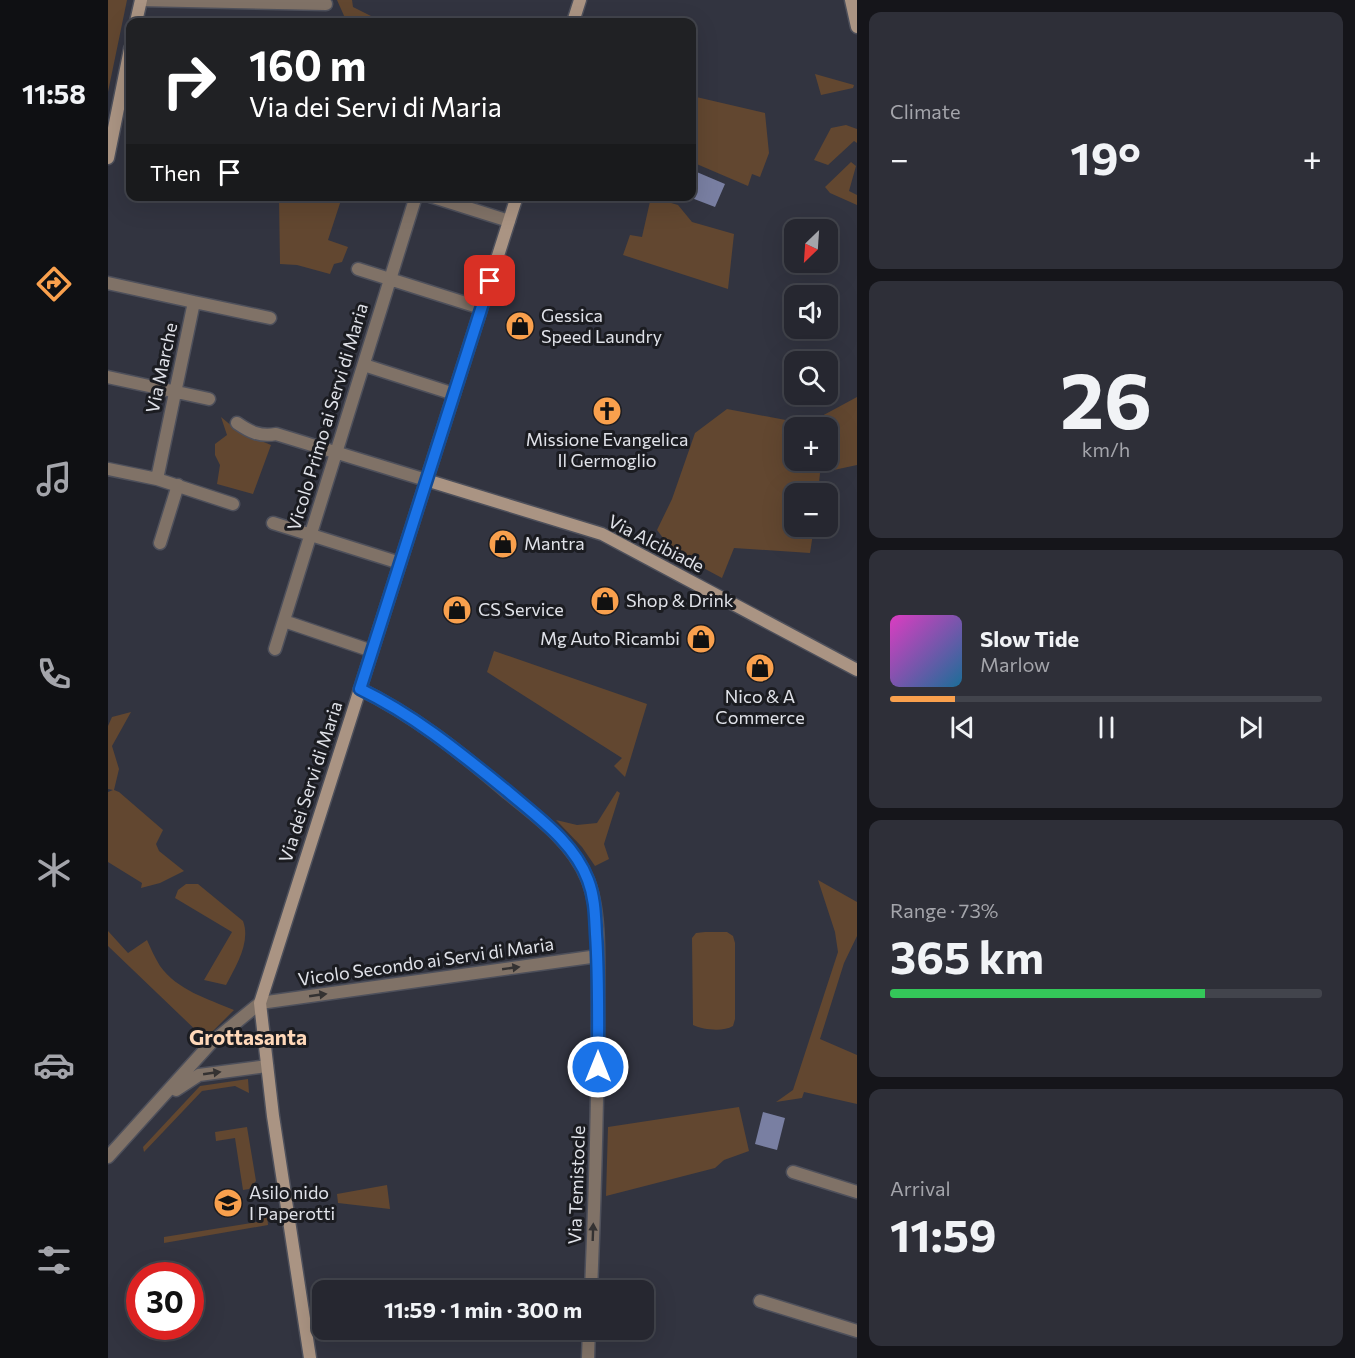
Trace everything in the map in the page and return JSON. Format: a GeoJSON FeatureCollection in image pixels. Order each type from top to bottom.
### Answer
{"type":"FeatureCollection","features":[{"type":"Feature","properties":{"kind":"street"},"geometry":{"type":"LineString","coordinates":[[137,18],[141,0],[326,4]]}},
{"type":"Feature","properties":{"kind":"street"},"geometry":{"type":"LineString","coordinates":[[574,18],[580,0]]}},
{"type":"Feature","properties":{"kind":"street"},"geometry":{"type":"LineString","coordinates":[[851,0],[857,27]]}},
{"type":"Feature","properties":{"kind":"street"},"geometry":{"type":"LineString","coordinates":[[108,158],[126,69]]}},
{"type":"Feature","properties":{"kind":"street","name":"Vicolo Primo ai Servi di Maria"},"geometry":{"type":"LineString","coordinates":[[275,649],[414,201]]}},
{"type":"Feature","properties":{"kind":"street"},"geometry":{"type":"LineString","coordinates":[[446,201],[509,221]]}},
{"type":"Feature","properties":{"kind":"street","name":"Via dei Servi di Maria"},"geometry":{"type":"LineString","coordinates":[[310,1358],[267,1066],[260,1003],[515,201]]}},
{"type":"Feature","properties":{"kind":"street"},"geometry":{"type":"LineString","coordinates":[[358,269],[481,308]]}},
{"type":"Feature","properties":{"kind":"street","name":"Via Marche"},"geometry":{"type":"LineString","coordinates":[[108,283],[194,302],[157,479]]}},
{"type":"Feature","properties":{"kind":"street"},"geometry":{"type":"LineString","coordinates":[[194,302],[270,318]]}},
{"type":"Feature","properties":{"kind":"street"},"geometry":{"type":"LineString","coordinates":[[364,365],[454,394]]}},
{"type":"Feature","properties":{"kind":"street"},"geometry":{"type":"LineString","coordinates":[[108,377],[209,399]]}},
{"type":"Feature","properties":{"kind":"street"},"geometry":{"type":"LineString","coordinates":[[237,423],[264,436],[276,434],[426,480]]}},
{"type":"Feature","properties":{"kind":"street"},"geometry":{"type":"LineString","coordinates":[[108,469],[157,479],[233,504]]}},
{"type":"Feature","properties":{"kind":"street","name":"Via Alcibiade"},"geometry":{"type":"LineString","coordinates":[[426,480],[602,534],[857,670]]}},
{"type":"Feature","properties":{"kind":"street"},"geometry":{"type":"LineString","coordinates":[[160,543],[178,485]]}},
{"type":"Feature","properties":{"kind":"street"},"geometry":{"type":"LineString","coordinates":[[273,523],[400,563]]}},
{"type":"Feature","properties":{"kind":"street"},"geometry":{"type":"LineString","coordinates":[[284,621],[372,651]]}},
{"type":"Feature","properties":{"kind":"street","name":"Via Temistocle"},"geometry":{"type":"LineString","coordinates":[[360,689],[391,704],[436,734],[539,818],[573,851],[588,879],[594,899],[598,956],[598,1111],[591,1280]]}},
{"type":"Feature","properties":{"kind":"street","name":"Vicolo Secondo ai Servi di Maria"},"geometry":{"type":"LineString","coordinates":[[260,1003],[598,956]]}},
{"type":"Feature","properties":{"kind":"street"},"geometry":{"type":"LineString","coordinates":[[108,1157],[211,1043],[260,1003]]}},
{"type":"Feature","properties":{"kind":"street"},"geometry":{"type":"LineString","coordinates":[[163,1098],[199,1075],[267,1066]]}},
{"type":"Feature","properties":{"kind":"street"},"geometry":{"type":"LineString","coordinates":[[793,1172],[857,1192]]}},
{"type":"Feature","properties":{"kind":"street"},"geometry":{"type":"LineString","coordinates":[[760,1301],[857,1331]]}},
{"type":"Feature","properties":{"kind":"street"},"geometry":{"type":"LineString","coordinates":[[588,1358],[589,1340]]}},
{"type":"Feature","properties":{"kind":"shaded area"},"geometry":{"type":"Polygon","coordinates":[[[108,0],[127,0],[108,92],[108,0]]]}},
{"type":"Feature","properties":{"kind":"shaded area"},"geometry":{"type":"Polygon","coordinates":[[[337,0],[352,0],[353,7],[375,18],[348,17],[345,18],[337,0]]]}},
{"type":"Feature","properties":{"kind":"shaded area"},"geometry":{"type":"Polygon","coordinates":[[[815,74],[854,85],[853,88],[821,95],[815,74]]]}},
{"type":"Feature","properties":{"kind":"shaded area"},"geometry":{"type":"Polygon","coordinates":[[[696,97],[765,113],[769,153],[760,177],[752,174],[748,186],[696,164],[696,97]]]}},
{"type":"Feature","properties":{"kind":"shaded area"},"geometry":{"type":"Polygon","coordinates":[[[846,125],[857,129],[857,143],[854,141],[828,165],[814,160],[831,128],[846,125]]]}},
{"type":"Feature","properties":{"kind":"shaded area"},"geometry":{"type":"Polygon","coordinates":[[[851,162],[856,166],[849,191],[857,195],[857,205],[830,193],[825,187],[851,162]]]}},
{"type":"Feature","properties":{"kind":"shaded area"},"geometry":{"type":"Polygon","coordinates":[[[279,201],[341,201],[328,240],[348,247],[342,262],[334,264],[330,274],[297,265],[280,264],[279,201]]]}},
{"type":"Feature","properties":{"kind":"shaded area"},"geometry":{"type":"Polygon","coordinates":[[[650,201],[664,201],[678,205],[692,222],[734,234],[728,289],[623,255],[630,235],[642,237],[650,201]]]}},
{"type":"Feature","properties":{"kind":"shaded area"},"geometry":{"type":"Polygon","coordinates":[[[857,397],[857,465],[838,469],[838,417],[820,417],[857,397]]]}},
{"type":"Feature","properties":{"kind":"shaded area"},"geometry":{"type":"Polygon","coordinates":[[[727,409],[784,420],[784,471],[829,471],[820,473],[819,483],[784,483],[784,537],[812,537],[810,553],[734,548],[722,578],[666,548],[657,530],[672,499],[695,433],[727,409]]]}},
{"type":"Feature","properties":{"kind":"shaded area"},"geometry":{"type":"Polygon","coordinates":[[[221,417],[239,432],[271,445],[253,494],[217,484],[220,465],[215,455],[215,444],[227,435],[221,417]]]}},
{"type":"Feature","properties":{"kind":"shaded area"},"geometry":{"type":"Polygon","coordinates":[[[494,651],[647,704],[625,777],[614,766],[622,758],[487,672],[494,651]]]}},
{"type":"Feature","properties":{"kind":"shaded area"},"geometry":{"type":"Polygon","coordinates":[[[131,712],[112,746],[119,769],[114,790],[163,830],[156,844],[159,851],[184,871],[160,883],[141,888],[142,883],[108,862],[108,792],[113,790],[108,789],[108,726],[112,717],[131,712]]]}},
{"type":"Feature","properties":{"kind":"shaded area"},"geometry":{"type":"Polygon","coordinates":[[[617,791],[620,793],[604,844],[609,859],[595,866],[582,847],[556,820],[577,825],[597,823],[617,791]]]}},
{"type":"Feature","properties":{"kind":"shaded area"},"geometry":{"type":"Polygon","coordinates":[[[818,880],[857,902],[857,936],[844,963],[820,1039],[857,1055],[857,1104],[804,1092],[802,1098],[776,1102],[793,1090],[838,952],[835,932],[818,880]]]}},
{"type":"Feature","properties":{"kind":"shaded area"},"geometry":{"type":"Polygon","coordinates":[[[186,884],[198,884],[243,921],[244,945],[226,985],[204,980],[232,932],[175,898],[178,890],[186,884]]]}},
{"type":"Feature","properties":{"kind":"shaded area"},"geometry":{"type":"Polygon","coordinates":[[[108,931],[128,953],[147,940],[160,966],[175,981],[194,993],[234,1010],[205,1039],[108,946],[108,931]]]}},
{"type":"Feature","properties":{"kind":"shaded area"},"geometry":{"type":"Polygon","coordinates":[[[727,932],[733,936],[735,943],[735,1019],[733,1026],[719,1030],[693,1025],[692,938],[696,933],[727,932]]]}},
{"type":"Feature","properties":{"kind":"shaded area"},"geometry":{"type":"Polygon","coordinates":[[[248,1079],[249,1093],[235,1086],[202,1091],[144,1152],[143,1147],[200,1086],[248,1079]]]}},
{"type":"Feature","properties":{"kind":"shaded area"},"geometry":{"type":"Polygon","coordinates":[[[739,1107],[749,1151],[724,1160],[715,1168],[606,1196],[608,1127],[739,1107]]]}},
{"type":"Feature","properties":{"kind":"shaded area"},"geometry":{"type":"Polygon","coordinates":[[[247,1127],[256,1181],[249,1189],[243,1190],[235,1138],[216,1141],[215,1132],[247,1127]]]}},
{"type":"Feature","properties":{"kind":"shaded area"},"geometry":{"type":"Polygon","coordinates":[[[387,1185],[390,1209],[338,1203],[337,1194],[387,1185]]]}},
{"type":"Feature","properties":{"kind":"shaded area"},"geometry":{"type":"Polygon","coordinates":[[[267,1214],[268,1225],[164,1243],[164,1237],[257,1222],[267,1214]]]}},
{"type":"Feature","properties":{"kind":"water"},"geometry":{"type":"Polygon","coordinates":[[[696,172],[725,184],[715,207],[696,200],[696,172]]]}},
{"type":"Feature","properties":{"kind":"water"},"geometry":{"type":"Polygon","coordinates":[[[763,1112],[785,1118],[777,1150],[755,1144],[763,1112]]]}},
{"type":"Feature","properties":{"kind":"place","name":"Gessica Speed Laundry"},"geometry":{"type":"Point","coordinates":[520,326]}},
{"type":"Feature","properties":{"kind":"place","name":"Missione Evangelica Il Germoglio"},"geometry":{"type":"Point","coordinates":[607,411]}},
{"type":"Feature","properties":{"kind":"place","name":"Mantra"},"geometry":{"type":"Point","coordinates":[503,544]}},
{"type":"Feature","properties":{"kind":"place","name":"Shop & Drink"},"geometry":{"type":"Point","coordinates":[605,601]}},
{"type":"Feature","properties":{"kind":"place","name":"CS Service"},"geometry":{"type":"Point","coordinates":[457,610]}},
{"type":"Feature","properties":{"kind":"place","name":"Mg Auto Ricambi"},"geometry":{"type":"Point","coordinates":[701,639]}},
{"type":"Feature","properties":{"kind":"place","name":"Nico & A Commerce"},"geometry":{"type":"Point","coordinates":[760,668]}},
{"type":"Feature","properties":{"kind":"place","name":"Asilo nido I Paperotti"},"geometry":{"type":"Point","coordinates":[228,1203]}},
{"type":"Feature","properties":{"kind":"district","name":"Grottasanta"},"geometry":{"type":"Point","coordinates":[248,1038]}},
{"type":"Feature","properties":{"kind":"route"},"geometry":{"type":"LineString","coordinates":[[490,281],[360,689],[391,704],[436,734],[539,818],[573,851],[588,879],[594,899],[598,956],[598,1067]]}}]}
